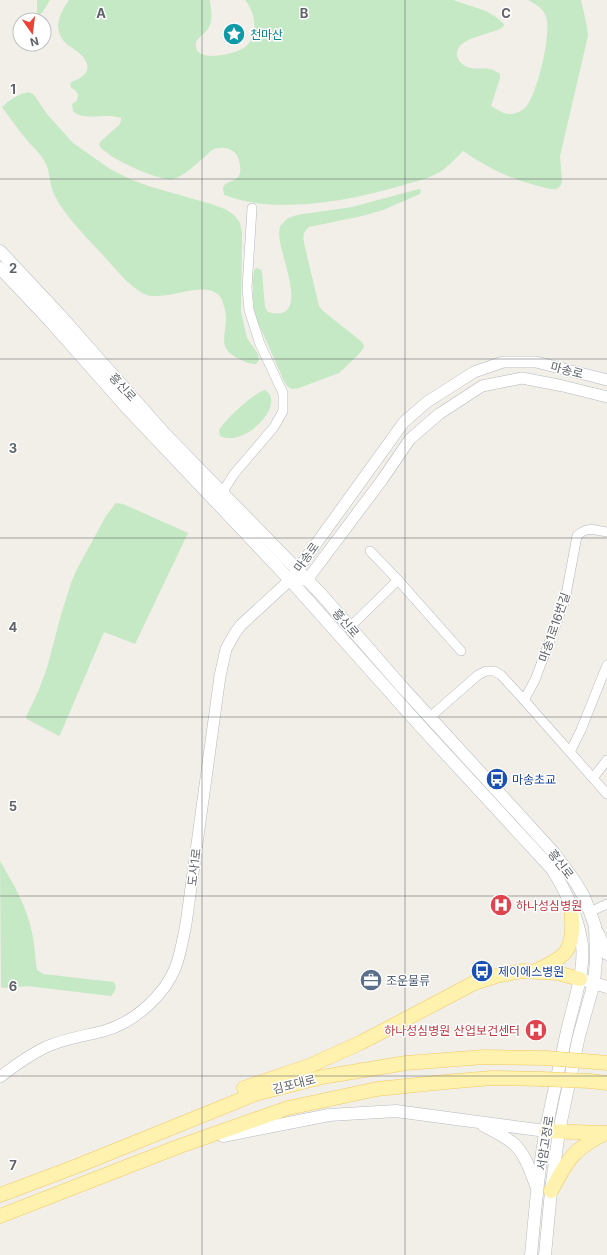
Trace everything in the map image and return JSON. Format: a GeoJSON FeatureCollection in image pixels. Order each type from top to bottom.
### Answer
{"type":"FeatureCollection","features":[{"type":"Feature","properties":{"kind":"main road","name":"흥신로"},"geometry":{"type":"LineString","coordinates":[[0,251],[59,314],[165,434],[219,498]]}},
{"type":"Feature","properties":{"kind":"main road","name":"흥신로"},"geometry":{"type":"LineString","coordinates":[[0,268],[50,321],[127,408],[219,498],[293,575],[422,728],[552,869],[564,888],[582,945],[580,979],[567,1032]]}},
{"type":"Feature","properties":{"kind":"main road","name":"흥신로"},"geometry":{"type":"LineString","coordinates":[[293,575],[307,580],[554,853],[576,883],[584,897],[595,926],[596,960],[594,983],[579,1036]]}},
{"type":"Feature","properties":{"kind":"main road"},"geometry":{"type":"LineString","coordinates":[[533,972],[554,962],[568,949],[572,933],[571,907]]}},
{"type":"Feature","properties":{"kind":"main road"},"geometry":{"type":"LineString","coordinates":[[595,926],[607,954]]}},
{"type":"Feature","properties":{"kind":"main road"},"geometry":{"type":"LineString","coordinates":[[181,1123],[240,1089],[309,1066],[362,1042],[474,983],[496,976],[522,971],[557,973],[607,987]]}},
{"type":"Feature","properties":{"kind":"main road","name":"서암고정로"},"geometry":{"type":"LineString","coordinates":[[531,1255],[544,1190],[567,1032]]}},
{"type":"Feature","properties":{"kind":"main road","name":"서암고정로"},"geometry":{"type":"LineString","coordinates":[[552,1131],[579,1036]]}},
{"type":"Feature","properties":{"kind":"main road","name":"김포대로"},"geometry":{"type":"LineString","coordinates":[[0,1195],[255,1094],[322,1077],[406,1063],[484,1057],[545,1058],[602,1063]]}},
{"type":"Feature","properties":{"kind":"main road","name":"김포대로"},"geometry":{"type":"LineString","coordinates":[[0,1216],[193,1142],[288,1108],[377,1089],[445,1082],[484,1079],[541,1079],[607,1083]]}},
{"type":"Feature","properties":{"kind":"main road"},"geometry":{"type":"LineString","coordinates":[[193,1142],[329,1115],[396,1112],[552,1131],[606,1133]]}},
{"type":"Feature","properties":{"kind":"main road"},"geometry":{"type":"LineString","coordinates":[[472,1121],[496,1132],[514,1144],[544,1190],[573,1154],[584,1145],[606,1133]]}},
{"type":"Feature","properties":{"kind":"main road","name":"서암고정로"},"geometry":{"type":"LineString","coordinates":[[544,1190],[545,1255]]}},
{"type":"Feature","properties":{"kind":"street"},"geometry":{"type":"LineString","coordinates":[[219,498],[234,474],[274,427],[283,411],[283,393],[260,344],[248,310],[247,288],[252,208]]}},
{"type":"Feature","properties":{"kind":"street","name":"마송로"},"geometry":{"type":"LineString","coordinates":[[293,575],[404,422],[427,402],[474,372],[503,362],[536,362],[607,380]]}},
{"type":"Feature","properties":{"kind":"street","name":"마송로"},"geometry":{"type":"LineString","coordinates":[[307,580],[382,480],[410,439],[439,414],[482,386],[522,378],[607,397]]}},
{"type":"Feature","properties":{"kind":"street","name":"마송1로16번길"},"geometry":{"type":"LineString","coordinates":[[524,700],[535,680],[565,600],[577,536],[582,531],[589,529],[607,532]]}},
{"type":"Feature","properties":{"kind":"street"},"geometry":{"type":"LineString","coordinates":[[370,551],[461,651]]}},
{"type":"Feature","properties":{"kind":"street","name":"도사1로"},"geometry":{"type":"LineString","coordinates":[[0,1077],[23,1060],[47,1047],[64,1040],[105,1030],[131,1018],[152,1001],[165,986],[171,976],[179,959],[187,918],[217,693],[226,649],[234,633],[241,625],[293,575]]}},
{"type":"Feature","properties":{"kind":"street"},"geometry":{"type":"LineString","coordinates":[[350,628],[398,580]]}},
{"type":"Feature","properties":{"kind":"street"},"geometry":{"type":"LineString","coordinates":[[570,752],[581,730],[607,665]]}},
{"type":"Feature","properties":{"kind":"street"},"geometry":{"type":"LineString","coordinates":[[430,717],[478,675],[486,671],[494,671],[501,675],[524,700],[607,794]]}},
{"type":"Feature","properties":{"kind":"street"},"geometry":{"type":"LineString","coordinates":[[593,778],[607,760]]}},
{"type":"Feature","properties":{"kind":"street"},"geometry":{"type":"LineString","coordinates":[[590,912],[607,904]]}},
{"type":"Feature","properties":{"kind":"green space"},"geometry":{"type":"Polygon","coordinates":[[[37,0],[50,0],[43,12],[37,12],[37,0]]]}},
{"type":"Feature","properties":{"kind":"green space"},"geometry":{"type":"Polygon","coordinates":[[[69,0],[210,0],[211,21],[207,30],[198,38],[196,47],[198,52],[203,55],[218,56],[240,50],[245,47],[252,36],[254,30],[254,17],[245,0],[453,0],[486,11],[504,24],[503,27],[498,30],[475,37],[461,45],[457,56],[458,60],[467,67],[487,69],[496,71],[500,74],[491,106],[503,113],[508,114],[522,110],[530,101],[538,78],[545,49],[547,36],[546,16],[536,4],[528,0],[581,0],[588,36],[560,156],[562,182],[559,187],[554,189],[518,180],[480,162],[463,151],[440,172],[417,181],[353,198],[308,204],[286,205],[244,201],[224,195],[223,188],[225,184],[237,178],[240,173],[240,163],[237,156],[231,150],[225,148],[212,150],[188,171],[177,178],[166,179],[145,173],[111,156],[99,145],[100,142],[119,125],[121,118],[115,116],[83,116],[73,111],[72,104],[77,101],[78,94],[71,88],[70,83],[85,74],[87,71],[87,64],[85,59],[66,43],[60,35],[58,25],[60,16],[69,0]]]}},
{"type":"Feature","properties":{"kind":"green space"},"geometry":{"type":"Polygon","coordinates":[[[29,92],[34,95],[47,114],[73,143],[110,169],[148,186],[211,204],[225,209],[234,215],[240,223],[242,233],[241,312],[247,338],[258,354],[259,360],[256,364],[248,363],[239,359],[232,355],[225,347],[224,338],[226,320],[224,305],[220,296],[209,290],[200,289],[160,296],[150,296],[142,293],[121,276],[76,226],[63,210],[54,194],[47,165],[2,107],[17,96],[29,92]]]}},
{"type":"Feature","properties":{"kind":"green space"},"geometry":{"type":"Polygon","coordinates":[[[419,189],[421,190],[420,194],[383,210],[309,227],[305,232],[304,243],[319,306],[323,311],[362,342],[364,346],[358,355],[339,373],[299,388],[292,389],[288,387],[257,320],[253,298],[253,279],[256,268],[260,269],[262,272],[265,307],[268,312],[280,313],[287,310],[290,303],[290,283],[280,243],[280,226],[288,218],[297,215],[352,207],[419,189]]]}},
{"type":"Feature","properties":{"kind":"green space"},"geometry":{"type":"Polygon","coordinates":[[[265,390],[270,396],[271,404],[267,413],[260,422],[241,436],[230,438],[220,436],[219,430],[233,414],[247,401],[265,390]]]}},
{"type":"Feature","properties":{"kind":"green space"},"geometry":{"type":"Polygon","coordinates":[[[116,503],[123,504],[188,533],[135,644],[104,632],[59,736],[27,719],[26,717],[47,668],[71,583],[106,516],[116,503]]]}},
{"type":"Feature","properties":{"kind":"green space"},"geometry":{"type":"Polygon","coordinates":[[[0,861],[15,887],[27,914],[33,938],[37,970],[43,974],[113,982],[116,988],[111,996],[27,986],[1,987],[0,861]]]}},
{"type":"Feature","properties":{"kind":"place","name":"천마산"},"geometry":{"type":"Point","coordinates":[234,34]}},
{"type":"Feature","properties":{"kind":"place","name":"마송초교"},"geometry":{"type":"Point","coordinates":[497,779]}},
{"type":"Feature","properties":{"kind":"place","name":"하나성심병원"},"geometry":{"type":"Point","coordinates":[501,905]}},
{"type":"Feature","properties":{"kind":"place","name":"제이에스병원"},"geometry":{"type":"Point","coordinates":[482,971]}},
{"type":"Feature","properties":{"kind":"place","name":"조운물류"},"geometry":{"type":"Point","coordinates":[371,980]}},
{"type":"Feature","properties":{"kind":"place","name":"하나성심병원 산업보건센터"},"geometry":{"type":"Point","coordinates":[536,1030]}}]}
